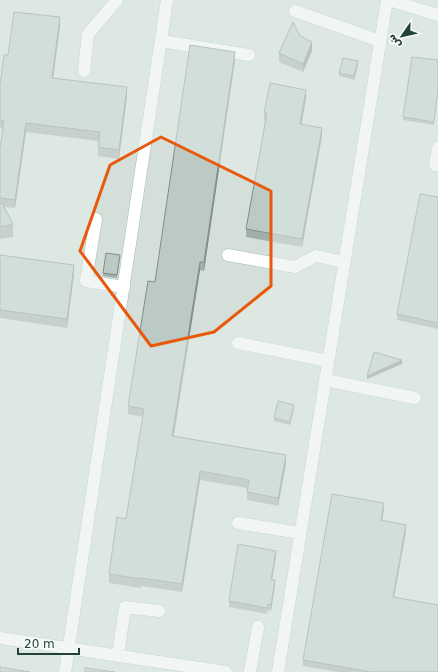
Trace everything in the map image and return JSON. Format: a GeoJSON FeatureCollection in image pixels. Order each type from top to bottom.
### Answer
{"type":"FeatureCollection","features":[{"type":"Feature","properties":{"kind":"lane"},"geometry":{"type":"LineString","coordinates":[[84,71],[88,34],[117,0]]}},
{"type":"Feature","properties":{"kind":"lane"},"geometry":{"type":"LineString","coordinates":[[65,672],[167,0]]}},
{"type":"Feature","properties":{"kind":"lane"},"geometry":{"type":"LineString","coordinates":[[278,672],[380,41],[388,0],[438,15]]}},
{"type":"Feature","properties":{"kind":"lane"},"geometry":{"type":"LineString","coordinates":[[295,11],[380,41]]}},
{"type":"Feature","properties":{"kind":"lane"},"geometry":{"type":"LineString","coordinates":[[161,41],[250,54]]}},
{"type":"Feature","properties":{"kind":"lane"},"geometry":{"type":"LineString","coordinates":[[435,165],[438,148]]}},
{"type":"Feature","properties":{"kind":"lane"},"geometry":{"type":"LineString","coordinates":[[96,219],[86,280],[124,287]]}},
{"type":"Feature","properties":{"kind":"lane"},"geometry":{"type":"LineString","coordinates":[[228,255],[295,266],[316,256],[344,262]]}},
{"type":"Feature","properties":{"kind":"lane"},"geometry":{"type":"LineString","coordinates":[[238,343],[328,361]]}},
{"type":"Feature","properties":{"kind":"lane"},"geometry":{"type":"LineString","coordinates":[[325,380],[415,398]]}},
{"type":"Feature","properties":{"kind":"lane"},"geometry":{"type":"LineString","coordinates":[[238,523],[300,533]]}},
{"type":"Feature","properties":{"kind":"lane"},"geometry":{"type":"LineString","coordinates":[[118,655],[125,607],[159,611]]}},
{"type":"Feature","properties":{"kind":"lane"},"geometry":{"type":"LineString","coordinates":[[250,672],[258,627]]}},
{"type":"Feature","properties":{"kind":"lane"},"geometry":{"type":"LineString","coordinates":[[0,638],[118,655],[204,670],[226,672]]}},
{"type":"Feature","properties":{"kind":"highlighted area"},"geometry":{"type":"Polygon","coordinates":[[[161,137],[271,191],[271,286],[214,332],[151,346],[80,251],[110,165],[161,137]]]}},
{"type":"Feature","properties":{"kind":"shaded area"},"geometry":{"type":"Polygon","coordinates":[[[0,0],[438,0],[438,672],[0,672],[0,0]]]}},
{"type":"Feature","properties":{"kind":"building"},"geometry":{"type":"Polygon","coordinates":[[[14,12],[60,17],[52,78],[127,87],[119,150],[98,147],[100,132],[26,123],[15,200],[0,198],[0,148],[4,121],[0,120],[0,85],[4,55],[8,55],[14,12]]]}},
{"type":"Feature","properties":{"kind":"building"},"geometry":{"type":"Polygon","coordinates":[[[293,22],[300,36],[312,42],[303,64],[279,53],[293,22]]]}},
{"type":"Feature","properties":{"kind":"building"},"geometry":{"type":"Polygon","coordinates":[[[190,45],[235,52],[204,262],[200,262],[172,436],[286,455],[278,498],[247,492],[249,480],[200,471],[182,584],[109,574],[117,517],[126,519],[144,409],[128,406],[148,281],[155,282],[190,45]]]}},
{"type":"Feature","properties":{"kind":"building"},"geometry":{"type":"Polygon","coordinates":[[[412,57],[438,60],[438,91],[434,122],[403,117],[412,57]]]}},
{"type":"Feature","properties":{"kind":"building"},"geometry":{"type":"Polygon","coordinates":[[[343,58],[358,61],[354,76],[339,73],[343,58]]]}},
{"type":"Feature","properties":{"kind":"building"},"geometry":{"type":"Polygon","coordinates":[[[270,83],[306,90],[300,124],[322,128],[302,239],[246,229],[267,113],[264,113],[270,83]]]}},
{"type":"Feature","properties":{"kind":"building"},"geometry":{"type":"Polygon","coordinates":[[[420,194],[438,197],[438,323],[397,314],[420,194]]]}},
{"type":"Feature","properties":{"kind":"building"},"geometry":{"type":"Polygon","coordinates":[[[2,203],[13,224],[0,227],[0,204],[2,203]]]}},
{"type":"Feature","properties":{"kind":"building"},"geometry":{"type":"Polygon","coordinates":[[[106,253],[120,255],[117,275],[103,273],[106,253]]]}},
{"type":"Feature","properties":{"kind":"building"},"geometry":{"type":"Polygon","coordinates":[[[0,255],[74,265],[67,319],[0,310],[0,255]]]}},
{"type":"Feature","properties":{"kind":"building"},"geometry":{"type":"Polygon","coordinates":[[[374,352],[402,360],[367,376],[374,352]]]}},
{"type":"Feature","properties":{"kind":"building"},"geometry":{"type":"Polygon","coordinates":[[[278,401],[294,405],[290,422],[274,418],[278,401]]]}},
{"type":"Feature","properties":{"kind":"building"},"geometry":{"type":"Polygon","coordinates":[[[332,494],[384,503],[381,520],[406,525],[393,597],[438,605],[438,672],[371,672],[303,660],[332,494]]]}},
{"type":"Feature","properties":{"kind":"building"},"geometry":{"type":"Polygon","coordinates":[[[238,544],[276,551],[271,580],[275,580],[271,605],[268,604],[267,608],[229,601],[238,544]]]}},
{"type":"Feature","properties":{"kind":"building"},"geometry":{"type":"Polygon","coordinates":[[[0,667],[30,672],[0,672],[0,667]]]}},
{"type":"Feature","properties":{"kind":"building"},"geometry":{"type":"Polygon","coordinates":[[[85,668],[115,672],[85,672],[85,668]]]}}]}
